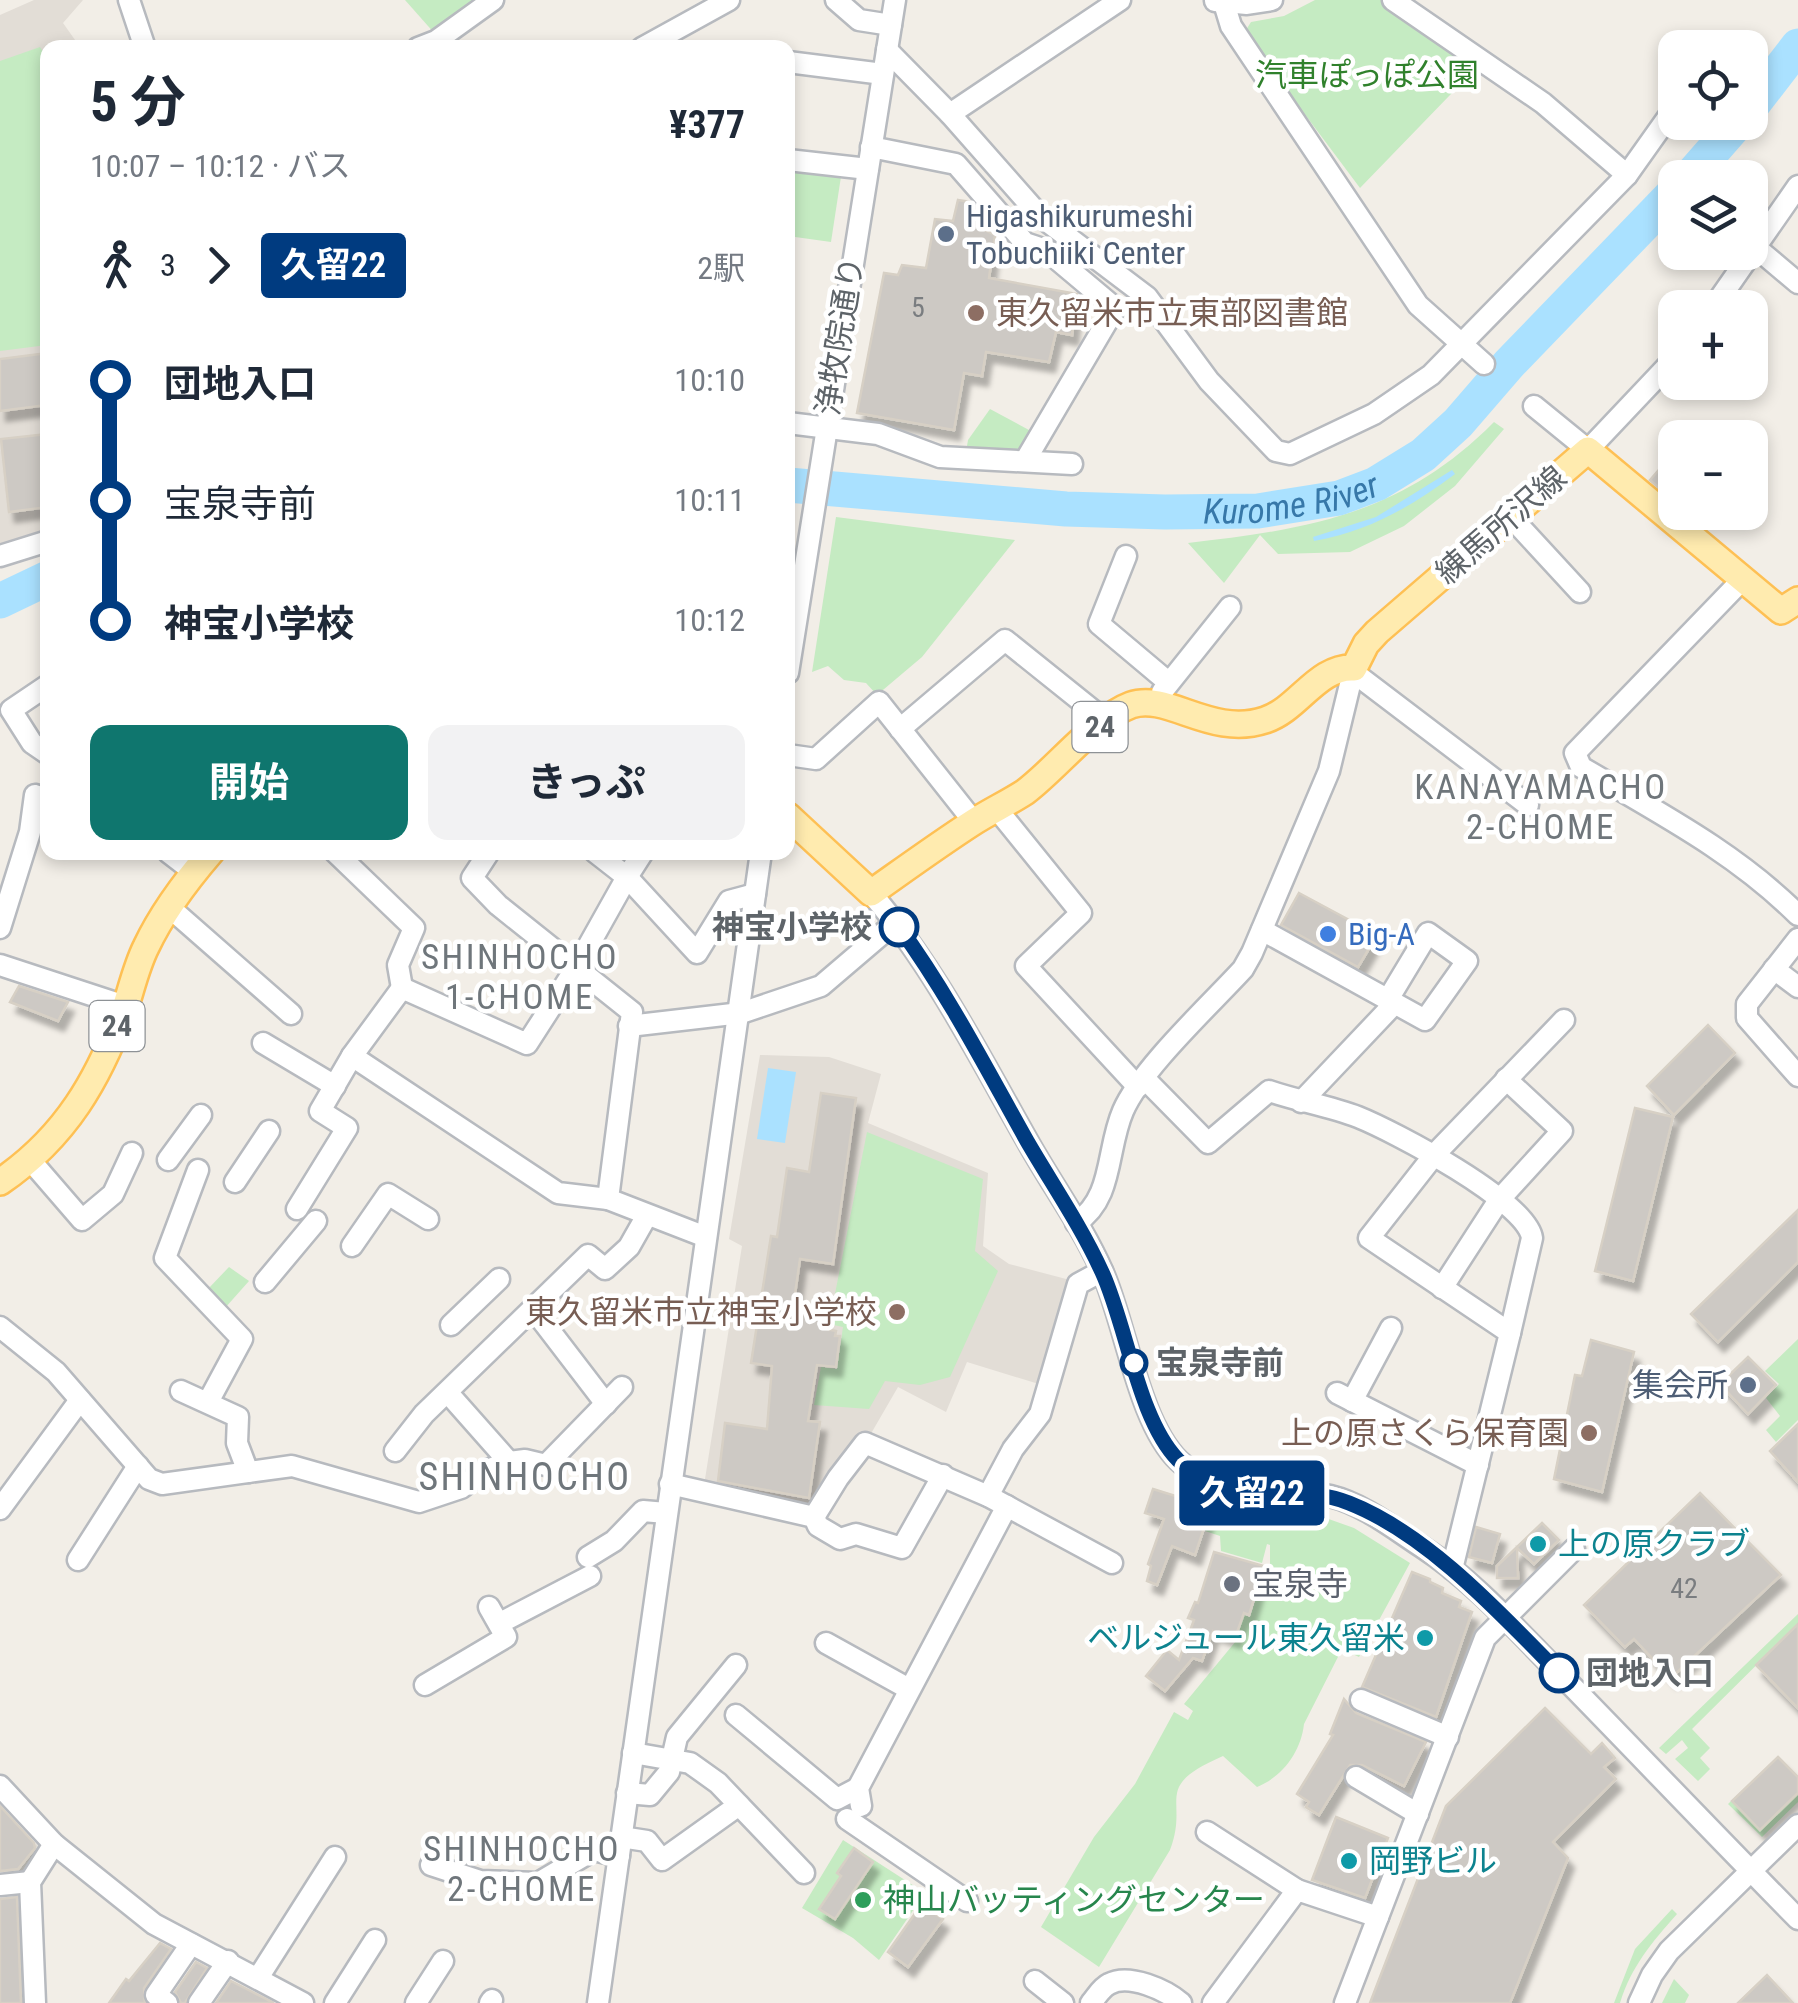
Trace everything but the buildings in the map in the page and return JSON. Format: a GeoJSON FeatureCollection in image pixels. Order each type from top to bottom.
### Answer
{"type":"FeatureCollection","features":[{"type":"Feature","properties":{"kind":"main road","name":"練馬所沢線"},"geometry":{"type":"LineString","coordinates":[[1353,670],[1377,632],[1588,450],[1743,578],[1792,612]]}},
{"type":"Feature","properties":{"kind":"main road","name":"24"},"geometry":{"type":"LineString","coordinates":[[871,892],[1025,792],[1106,721],[1133,704],[1162,692],[1208,722],[1243,725],[1275,717],[1336,668],[1353,670]]}},
{"type":"Feature","properties":{"kind":"main road"},"geometry":{"type":"LineString","coordinates":[[795,822],[871,892]]}},
{"type":"Feature","properties":{"kind":"main road","name":"24"},"geometry":{"type":"LineString","coordinates":[[0,1182],[31,1161],[62,1128],[100,1069],[144,948],[203,862]]}},
{"type":"Feature","properties":{"kind":"street"},"geometry":{"type":"LineString","coordinates":[[129,0],[142,40]]}},
{"type":"Feature","properties":{"kind":"street"},"geometry":{"type":"LineString","coordinates":[[438,40],[493,0]]}},
{"type":"Feature","properties":{"kind":"street"},"geometry":{"type":"LineString","coordinates":[[657,40],[730,0]]}},
{"type":"Feature","properties":{"kind":"street"},"geometry":{"type":"LineString","coordinates":[[836,0],[859,20],[891,25]]}},
{"type":"Feature","properties":{"kind":"street","name":"浄牧院通り"},"geometry":{"type":"LineString","coordinates":[[795,628],[894,0]]}},
{"type":"Feature","properties":{"kind":"street"},"geometry":{"type":"LineString","coordinates":[[950,114],[1120,0]]}},
{"type":"Feature","properties":{"kind":"street"},"geometry":{"type":"LineString","coordinates":[[1272,0],[1218,1],[1418,305],[1484,364]]}},
{"type":"Feature","properties":{"kind":"street"},"geometry":{"type":"LineString","coordinates":[[1393,0],[1543,104],[1627,175]]}},
{"type":"Feature","properties":{"kind":"street"},"geometry":{"type":"LineString","coordinates":[[887,50],[1040,216],[1147,297],[1208,382],[1276,452],[1290,454],[1374,414],[1431,375],[1627,175],[1658,131]]}},
{"type":"Feature","properties":{"kind":"street"},"geometry":{"type":"LineString","coordinates":[[795,63],[883,74]]}},
{"type":"Feature","properties":{"kind":"street"},"geometry":{"type":"LineString","coordinates":[[871,147],[956,164],[1025,243],[1046,250],[1115,308],[1025,461]]}},
{"type":"Feature","properties":{"kind":"street"},"geometry":{"type":"LineString","coordinates":[[795,161],[868,168]]}},
{"type":"Feature","properties":{"kind":"street"},"geometry":{"type":"LineString","coordinates":[[1768,227],[1798,186]]}},
{"type":"Feature","properties":{"kind":"street"},"geometry":{"type":"LineString","coordinates":[[1768,258],[1798,283]]}},
{"type":"Feature","properties":{"kind":"street"},"geometry":{"type":"LineString","coordinates":[[1534,406],[1588,450],[1658,376]]}},
{"type":"Feature","properties":{"kind":"street"},"geometry":{"type":"LineString","coordinates":[[795,424],[878,434],[940,457],[1072,464]]}},
{"type":"Feature","properties":{"kind":"street"},"geometry":{"type":"LineString","coordinates":[[1510,516],[1580,592]]}},
{"type":"Feature","properties":{"kind":"street"},"geometry":{"type":"LineString","coordinates":[[0,556],[40,544]]}},
{"type":"Feature","properties":{"kind":"street"},"geometry":{"type":"LineString","coordinates":[[1126,556],[1099,624],[1162,692],[1230,607]]}},
{"type":"Feature","properties":{"kind":"street"},"geometry":{"type":"LineString","coordinates":[[1743,578],[1575,753],[1581,767],[1734,859],[1798,915]]}},
{"type":"Feature","properties":{"kind":"street"},"geometry":{"type":"LineString","coordinates":[[900,729],[1005,640],[1106,721]]}},
{"type":"Feature","properties":{"kind":"street"},"geometry":{"type":"LineString","coordinates":[[1076,1223],[1100,1200],[1123,1111],[1141,1083],[1243,969],[1329,771],[1353,670],[1528,805]]}},
{"type":"Feature","properties":{"kind":"street"},"geometry":{"type":"LineString","coordinates":[[40,691],[11,710],[32,742],[40,747]]}},
{"type":"Feature","properties":{"kind":"street"},"geometry":{"type":"LineString","coordinates":[[795,756],[816,759],[878,702],[1080,913],[1026,966],[1141,1083],[1208,1143],[1269,1091],[1354,1116],[1435,1154],[1499,1200],[1531,1229],[1532,1238],[1452,1569]]}},
{"type":"Feature","properties":{"kind":"street"},"geometry":{"type":"LineString","coordinates":[[0,928],[30,832],[35,795]]}},
{"type":"Feature","properties":{"kind":"street"},"geometry":{"type":"LineString","coordinates":[[298,1209],[347,1128],[320,1111],[352,1056],[402,988],[398,965],[414,928],[343,860]]}},
{"type":"Feature","properties":{"kind":"street"},"geometry":{"type":"LineString","coordinates":[[484,860],[472,878],[498,905],[632,1012],[608,1200]]}},
{"type":"Feature","properties":{"kind":"street"},"geometry":{"type":"LineString","coordinates":[[606,860],[627,876],[697,952],[729,902],[756,894]]}},
{"type":"Feature","properties":{"kind":"street"},"geometry":{"type":"LineString","coordinates":[[402,988],[527,1044],[638,860]]}},
{"type":"Feature","properties":{"kind":"street"},"geometry":{"type":"LineString","coordinates":[[598,2003],[760,860]]}},
{"type":"Feature","properties":{"kind":"street"},"geometry":{"type":"LineString","coordinates":[[871,892],[938,984],[1102,1271],[1153,1423],[1178,1460],[1196,1474],[1232,1490],[1315,1493],[1352,1504],[1452,1569],[1798,1919]]}},
{"type":"Feature","properties":{"kind":"street"},"geometry":{"type":"LineString","coordinates":[[169,908],[291,1014]]}},
{"type":"Feature","properties":{"kind":"street"},"geometry":{"type":"LineString","coordinates":[[630,1026],[741,1013],[821,986],[896,922]]}},
{"type":"Feature","properties":{"kind":"street"},"geometry":{"type":"LineString","coordinates":[[1262,930],[1391,1002],[1425,1020],[1467,961],[1428,934],[1391,1002],[1301,1102]]}},
{"type":"Feature","properties":{"kind":"street"},"geometry":{"type":"LineString","coordinates":[[1798,939],[1747,1004],[1747,1018],[1798,1076]]}},
{"type":"Feature","properties":{"kind":"street"},"geometry":{"type":"LineString","coordinates":[[0,965],[126,1006]]}},
{"type":"Feature","properties":{"kind":"street"},"geometry":{"type":"LineString","coordinates":[[1774,969],[1798,987]]}},
{"type":"Feature","properties":{"kind":"street"},"geometry":{"type":"LineString","coordinates":[[1510,1332],[1370,1238],[1435,1154],[1564,1020]]}},
{"type":"Feature","properties":{"kind":"street"},"geometry":{"type":"LineString","coordinates":[[263,1043],[335,1086]]}},
{"type":"Feature","properties":{"kind":"street"},"geometry":{"type":"LineString","coordinates":[[352,1056],[558,1193],[608,1200],[706,1237]]}},
{"type":"Feature","properties":{"kind":"street"},"geometry":{"type":"LineString","coordinates":[[1442,1288],[1499,1200],[1562,1130],[1506,1079]]}},
{"type":"Feature","properties":{"kind":"street"},"geometry":{"type":"LineString","coordinates":[[168,1160],[201,1115]]}},
{"type":"Feature","properties":{"kind":"street"},"geometry":{"type":"LineString","coordinates":[[236,1182],[269,1131]]}},
{"type":"Feature","properties":{"kind":"street"},"geometry":{"type":"LineString","coordinates":[[31,1161],[82,1220],[113,1194],[132,1153]]}},
{"type":"Feature","properties":{"kind":"street"},"geometry":{"type":"LineString","coordinates":[[198,1170],[165,1258],[242,1339],[208,1402]]}},
{"type":"Feature","properties":{"kind":"street"},"geometry":{"type":"LineString","coordinates":[[352,1246],[388,1194],[428,1218]]}},
{"type":"Feature","properties":{"kind":"street"},"geometry":{"type":"LineString","coordinates":[[395,1451],[424,1414],[588,1254],[606,1269],[630,1246],[646,1217]]}},
{"type":"Feature","properties":{"kind":"street"},"geometry":{"type":"LineString","coordinates":[[265,1282],[316,1221]]}},
{"type":"Feature","properties":{"kind":"street"},"geometry":{"type":"LineString","coordinates":[[855,1805],[998,1501],[1013,1450],[1040,1414],[1078,1284],[1102,1271]]}},
{"type":"Feature","properties":{"kind":"street"},"geometry":{"type":"LineString","coordinates":[[451,1325],[499,1279]]}},
{"type":"Feature","properties":{"kind":"street"},"geometry":{"type":"LineString","coordinates":[[534,1310],[606,1404]]}},
{"type":"Feature","properties":{"kind":"street"},"geometry":{"type":"LineString","coordinates":[[0,1327],[56,1372],[150,1479],[162,1484],[292,1466],[419,1502],[461,1488],[482,1472],[509,1462],[526,1460],[546,1466],[622,1388]]}},
{"type":"Feature","properties":{"kind":"street"},"geometry":{"type":"LineString","coordinates":[[1391,1328],[1344,1397],[1478,1465]]}},
{"type":"Feature","properties":{"kind":"street"},"geometry":{"type":"LineString","coordinates":[[181,1390],[238,1417],[237,1443],[248,1472]]}},
{"type":"Feature","properties":{"kind":"street"},"geometry":{"type":"LineString","coordinates":[[448,1392],[509,1462]]}},
{"type":"Feature","properties":{"kind":"street"},"geometry":{"type":"LineString","coordinates":[[0,1509],[80,1400]]}},
{"type":"Feature","properties":{"kind":"street"},"geometry":{"type":"LineString","coordinates":[[814,1517],[865,1443],[998,1501],[1112,1563]]}},
{"type":"Feature","properties":{"kind":"street"},"geometry":{"type":"LineString","coordinates":[[78,1560],[138,1466]]}},
{"type":"Feature","properties":{"kind":"street"},"geometry":{"type":"LineString","coordinates":[[814,1517],[818,1526],[840,1539],[856,1534],[902,1548],[942,1475]]}},
{"type":"Feature","properties":{"kind":"street"},"geometry":{"type":"LineString","coordinates":[[670,1484],[814,1517]]}},
{"type":"Feature","properties":{"kind":"street"},"geometry":{"type":"LineString","coordinates":[[425,1685],[506,1638],[494,1616],[589,1566],[643,1512],[666,1513]]}},
{"type":"Feature","properties":{"kind":"street"},"geometry":{"type":"LineString","coordinates":[[1345,2003],[1486,1638],[1574,1549]]}},
{"type":"Feature","properties":{"kind":"street"},"geometry":{"type":"LineString","coordinates":[[826,1643],[909,1689]]}},
{"type":"Feature","properties":{"kind":"street"},"geometry":{"type":"LineString","coordinates":[[627,1793],[650,1795],[669,1772],[677,1737],[736,1665]]}},
{"type":"Feature","properties":{"kind":"street"},"geometry":{"type":"LineString","coordinates":[[1361,1700],[1448,1737]]}},
{"type":"Feature","properties":{"kind":"street"},"geometry":{"type":"LineString","coordinates":[[736,1715],[837,1799],[855,1805],[966,1901]]}},
{"type":"Feature","properties":{"kind":"street"},"geometry":{"type":"LineString","coordinates":[[633,1753],[690,1762],[718,1783],[804,1872]]}},
{"type":"Feature","properties":{"kind":"street"},"geometry":{"type":"LineString","coordinates":[[1356,1777],[1418,1814]]}},
{"type":"Feature","properties":{"kind":"street"},"geometry":{"type":"LineString","coordinates":[[0,1786],[54,1844],[154,1924],[303,2003]]}},
{"type":"Feature","properties":{"kind":"street"},"geometry":{"type":"LineString","coordinates":[[431,1865],[480,1881],[538,1883],[594,1850],[647,1840],[662,1860],[739,1805]]}},
{"type":"Feature","properties":{"kind":"street"},"geometry":{"type":"LineString","coordinates":[[1640,2003],[1652,1975],[1669,1951],[1798,1824]]}},
{"type":"Feature","properties":{"kind":"street"},"geometry":{"type":"LineString","coordinates":[[1207,1832],[1298,1890],[1378,1918]]}},
{"type":"Feature","properties":{"kind":"street"},"geometry":{"type":"LineString","coordinates":[[35,2003],[30,1882],[54,1844]]}},
{"type":"Feature","properties":{"kind":"street"},"geometry":{"type":"LineString","coordinates":[[258,1978],[335,1857]]}},
{"type":"Feature","properties":{"kind":"street"},"geometry":{"type":"LineString","coordinates":[[0,1885],[30,1882]]}},
{"type":"Feature","properties":{"kind":"street"},"geometry":{"type":"LineString","coordinates":[[1213,2003],[1298,1890]]}},
{"type":"Feature","properties":{"kind":"street"},"geometry":{"type":"LineString","coordinates":[[335,2003],[375,1940]]}},
{"type":"Feature","properties":{"kind":"street"},"geometry":{"type":"LineString","coordinates":[[167,2003],[156,1995],[192,1944]]}},
{"type":"Feature","properties":{"kind":"street"},"geometry":{"type":"LineString","coordinates":[[198,2003],[228,1961]]}},
{"type":"Feature","properties":{"kind":"street"},"geometry":{"type":"LineString","coordinates":[[416,2003],[443,1961]]}},
{"type":"Feature","properties":{"kind":"street"},"geometry":{"type":"LineString","coordinates":[[1036,1981],[1063,2003]]}},
{"type":"Feature","properties":{"kind":"street"},"geometry":{"type":"LineString","coordinates":[[1091,2003],[1105,1986],[1116,1981],[1168,1992],[1181,2003]]}},
{"type":"Feature","properties":{"kind":"shaded area"},"geometry":{"type":"Polygon","coordinates":[[[34,0],[83,0],[63,23],[75,40],[40,40],[40,531],[0,544],[0,15],[34,0]]]}},
{"type":"Feature","properties":{"kind":"shaded area","name":"東久留米市立神宝小学校"},"geometry":{"type":"Polygon","coordinates":[[[760,1055],[829,1057],[881,1074],[868,1123],[988,1173],[983,1246],[1009,1264],[1070,1280],[1042,1385],[967,1362],[946,1412],[898,1387],[869,1437],[813,1509],[708,1487],[705,1479],[742,1246],[729,1239],[760,1055]]]}},
{"type":"Feature","properties":{"kind":"green space"},"geometry":{"type":"Polygon","coordinates":[[[405,0],[486,0],[436,35],[405,0]]]}},
{"type":"Feature","properties":{"kind":"green space","name":"汽車ぽっぽ公園"},"geometry":{"type":"Polygon","coordinates":[[[1315,0],[1390,0],[1480,64],[1360,188],[1244,33],[1251,22],[1284,16],[1315,0]]]}},
{"type":"Feature","properties":{"kind":"green space"},"geometry":{"type":"Polygon","coordinates":[[[40,47],[40,346],[0,351],[0,61],[40,47]]]}},
{"type":"Feature","properties":{"kind":"green space"},"geometry":{"type":"Polygon","coordinates":[[[795,163],[842,170],[831,242],[795,237],[795,163]]]}},
{"type":"Feature","properties":{"kind":"green space"},"geometry":{"type":"Polygon","coordinates":[[[990,409],[1040,436],[1025,461],[965,458],[968,440],[990,409]]]}},
{"type":"Feature","properties":{"kind":"green space"},"geometry":{"type":"Polygon","coordinates":[[[1494,422],[1504,429],[1455,486],[1404,526],[1350,552],[1278,554],[1260,535],[1224,583],[1188,543],[1274,531],[1353,512],[1425,478],[1494,422]]]}},
{"type":"Feature","properties":{"kind":"green space"},"geometry":{"type":"Polygon","coordinates":[[[836,517],[1015,540],[922,657],[877,695],[866,683],[844,680],[828,666],[812,672],[836,517]]]}},
{"type":"Feature","properties":{"kind":"green space"},"geometry":{"type":"Polygon","coordinates":[[[867,1132],[983,1179],[975,1251],[998,1271],[950,1377],[920,1385],[885,1381],[869,1409],[814,1405],[821,1367],[837,1369],[843,1327],[829,1324],[867,1132]]]}},
{"type":"Feature","properties":{"kind":"green space"},"geometry":{"type":"Polygon","coordinates":[[[229,1267],[249,1281],[225,1308],[208,1289],[229,1267]]]}},
{"type":"Feature","properties":{"kind":"green space"},"geometry":{"type":"Polygon","coordinates":[[[1798,1339],[1798,1420],[1776,1442],[1766,1430],[1780,1416],[1766,1398],[1779,1384],[1765,1371],[1798,1339]]]}},
{"type":"Feature","properties":{"kind":"green space"},"geometry":{"type":"Polygon","coordinates":[[[1214,1507],[1250,1515],[1291,1512],[1323,1517],[1354,1528],[1410,1563],[1359,1657],[1342,1649],[1304,1724],[1294,1754],[1282,1770],[1257,1787],[1223,1756],[1201,1767],[1179,1786],[1170,1850],[1099,1967],[1041,1927],[1094,1837],[1135,1784],[1174,1712],[1188,1720],[1193,1711],[1184,1704],[1236,1641],[1244,1615],[1250,1617],[1259,1589],[1270,1592],[1270,1545],[1267,1544],[1262,1563],[1221,1551],[1220,1536],[1205,1531],[1214,1507]]]}},
{"type":"Feature","properties":{"kind":"green space"},"geometry":{"type":"Polygon","coordinates":[[[1798,1614],[1798,1624],[1692,1729],[1710,1748],[1700,1758],[1710,1769],[1698,1781],[1675,1759],[1688,1748],[1682,1740],[1666,1754],[1659,1748],[1798,1614]]]}},
{"type":"Feature","properties":{"kind":"green space"},"geometry":{"type":"Polygon","coordinates":[[[1798,1793],[1798,1802],[1762,1837],[1728,1804],[1731,1801],[1760,1830],[1798,1793]]]}},
{"type":"Feature","properties":{"kind":"green space","name":"神山バッティングセンター"},"geometry":{"type":"Polygon","coordinates":[[[843,1840],[925,1893],[879,1960],[853,1938],[802,1908],[843,1840]]]}},
{"type":"Feature","properties":{"kind":"green space"},"geometry":{"type":"Polygon","coordinates":[[[1672,1909],[1677,1914],[1643,1955],[1620,2003],[1614,2003],[1635,1949],[1672,1909]]]}},
{"type":"Feature","properties":{"kind":"green space"},"geometry":{"type":"Polygon","coordinates":[[[1674,1979],[1689,1995],[1685,2003],[1662,2003],[1674,1979]]]}},
{"type":"Feature","properties":{"kind":"water"},"geometry":{"type":"Polygon","coordinates":[[[1452,470],[1455,474],[1389,516],[1314,541],[1313,537],[1376,517],[1452,470]]]}},
{"type":"Feature","properties":{"kind":"water"},"geometry":{"type":"Polygon","coordinates":[[[768,1068],[796,1072],[785,1143],[757,1139],[768,1068]]]}},
{"type":"Feature","properties":{"kind":"waterway","name":"Kurome River"},"geometry":{"type":"LineString","coordinates":[[1768,85],[1798,46]]}},
{"type":"Feature","properties":{"kind":"waterway","name":"Kurome River"},"geometry":{"type":"LineString","coordinates":[[1705,160],[1722,140]]}},
{"type":"Feature","properties":{"kind":"waterway","name":"Kurome River"},"geometry":{"type":"LineString","coordinates":[[795,486],[1066,509],[1165,512],[1258,511],[1339,498],[1376,484],[1423,455],[1458,423],[1509,364],[1658,210]]}},
{"type":"Feature","properties":{"kind":"waterway","name":"Kurome River"},"geometry":{"type":"LineString","coordinates":[[0,601],[40,582]]}},
{"type":"Feature","properties":{"kind":"bus line","name":"久留22"},"geometry":{"type":"LineString","coordinates":[[899,927],[938,984],[1102,1271],[1153,1423],[1178,1460],[1196,1474],[1232,1490],[1315,1493],[1352,1504],[1376,1517],[1452,1569],[1559,1673]]}},
{"type":"Feature","properties":{"kind":"place","name":"Higashikurumeshi Tobuchiiki Center"},"geometry":{"type":"Point","coordinates":[946,234]}},
{"type":"Feature","properties":{"kind":"place","name":"東久留米市立東部図書館"},"geometry":{"type":"Point","coordinates":[976,313]}},
{"type":"Feature","properties":{"kind":"place","name":"神宝小学校"},"geometry":{"type":"Point","coordinates":[899,927]}},
{"type":"Feature","properties":{"kind":"place","name":"Big-A"},"geometry":{"type":"Point","coordinates":[1328,934]}},
{"type":"Feature","properties":{"kind":"place","name":"東久留米市立神宝小学校"},"geometry":{"type":"Point","coordinates":[897,1312]}},
{"type":"Feature","properties":{"kind":"place","name":"宝泉寺前"},"geometry":{"type":"Point","coordinates":[1134,1363]}},
{"type":"Feature","properties":{"kind":"place","name":"集会所"},"geometry":{"type":"Point","coordinates":[1748,1385]}},
{"type":"Feature","properties":{"kind":"place","name":"上の原さくら保育園"},"geometry":{"type":"Point","coordinates":[1589,1433]}},
{"type":"Feature","properties":{"kind":"place","name":"上の原クラブ"},"geometry":{"type":"Point","coordinates":[1538,1544]}},
{"type":"Feature","properties":{"kind":"place","name":"宝泉寺"},"geometry":{"type":"Point","coordinates":[1232,1584]}},
{"type":"Feature","properties":{"kind":"place","name":"ベルジュール東久留米"},"geometry":{"type":"Point","coordinates":[1425,1638]}},
{"type":"Feature","properties":{"kind":"place","name":"団地入口"},"geometry":{"type":"Point","coordinates":[1559,1673]}},
{"type":"Feature","properties":{"kind":"place","name":"岡野ビル"},"geometry":{"type":"Point","coordinates":[1349,1861]}},
{"type":"Feature","properties":{"kind":"place","name":"神山バッティングセンター"},"geometry":{"type":"Point","coordinates":[863,1900]}},
{"type":"Feature","properties":{"kind":"district","name":"KANAYAMACHO 2-CHOME"},"geometry":{"type":"Point","coordinates":[1541,807]}},
{"type":"Feature","properties":{"kind":"district","name":"SHINHOCHO 1-CHOME"},"geometry":{"type":"Point","coordinates":[520,977]}},
{"type":"Feature","properties":{"kind":"district","name":"SHINHOCHO"},"geometry":{"type":"Point","coordinates":[525,1477]}},
{"type":"Feature","properties":{"kind":"district","name":"SHINHOCHO 2-CHOME"},"geometry":{"type":"Point","coordinates":[522,1869]}}]}
